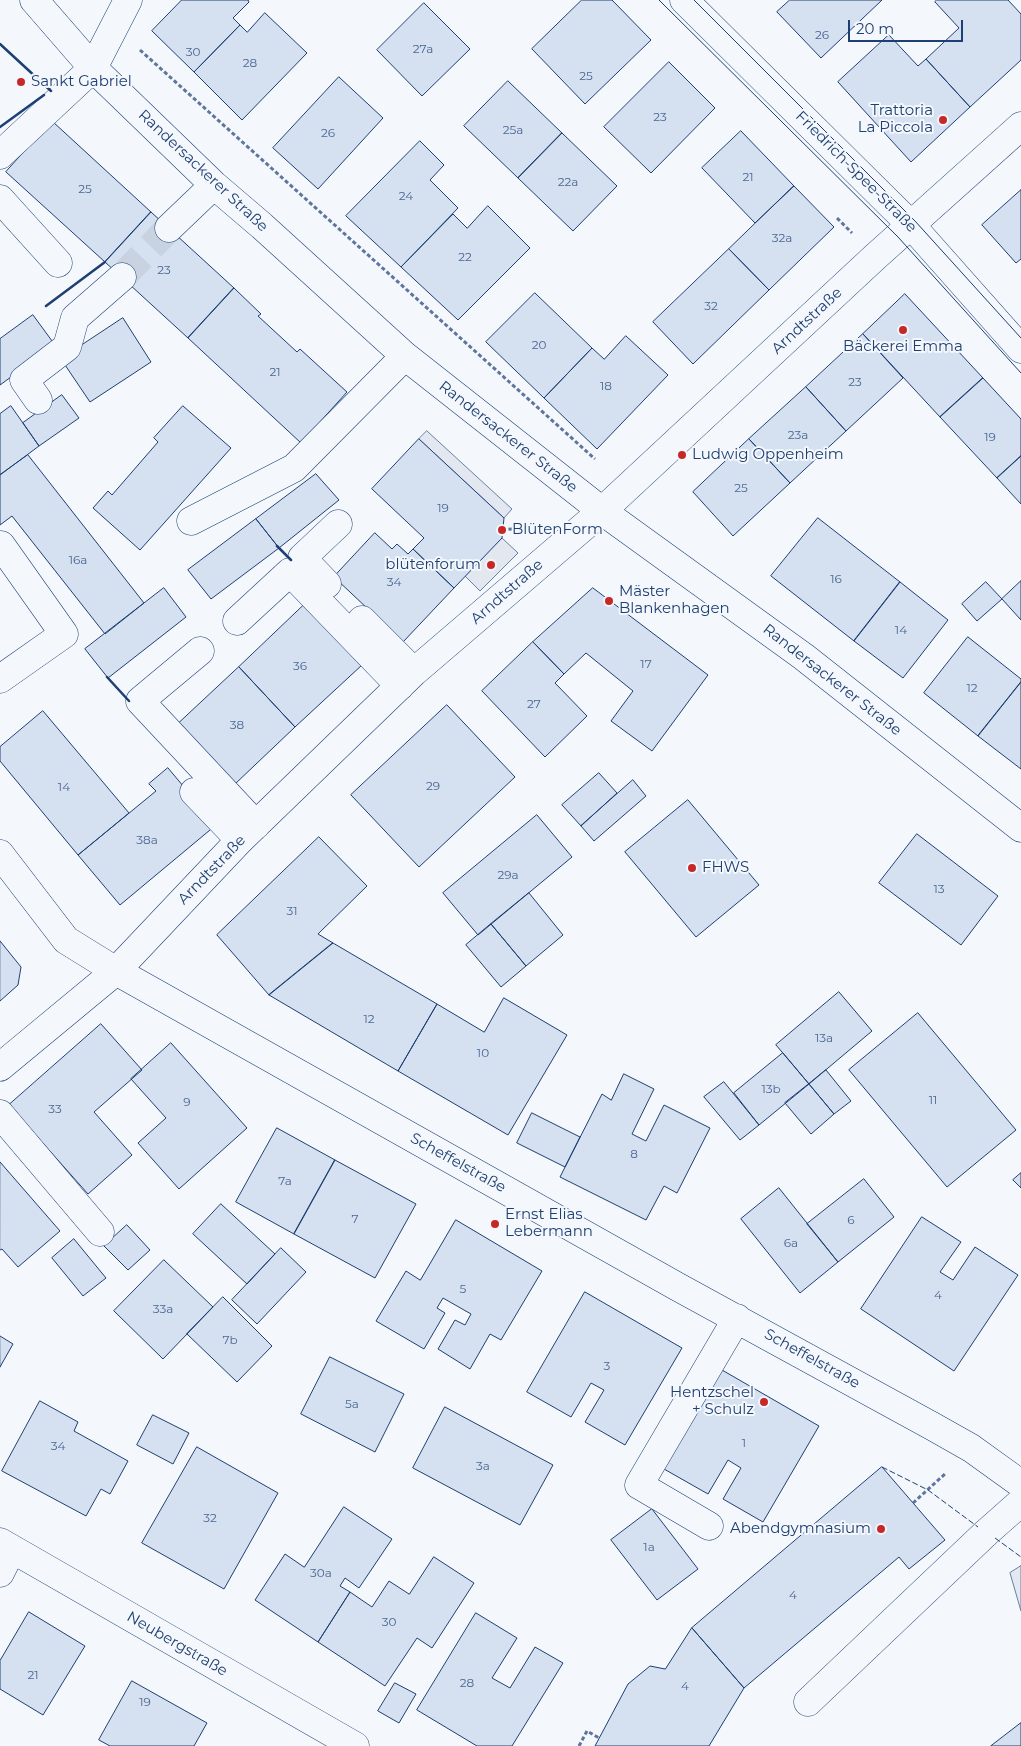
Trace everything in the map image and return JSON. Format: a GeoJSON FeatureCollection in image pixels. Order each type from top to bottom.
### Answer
{"type":"FeatureCollection","features":[{"type":"Feature","properties":{"kind":"street","name":"Randersackerer Straße"},"geometry":{"type":"LineString","coordinates":[[34,0],[93,68],[214,184],[405,356],[602,510],[804,657],[1021,828]]}},
{"type":"Feature","properties":{"kind":"street","name":"Friedrich-Spee-Straße"},"geometry":{"type":"LineString","coordinates":[[684,0],[911,225],[1021,349]]}},
{"type":"Feature","properties":{"kind":"street"},"geometry":{"type":"LineString","coordinates":[[0,155],[93,68],[122,8]]}},
{"type":"Feature","properties":{"kind":"street","name":"Arndtstraße"},"geometry":{"type":"LineString","coordinates":[[0,1067],[116,971],[248,832],[407,679],[627,488],[911,225],[1021,126]]}},
{"type":"Feature","properties":{"kind":"street"},"geometry":{"type":"LineString","coordinates":[[169,228],[214,184]]}},
{"type":"Feature","properties":{"kind":"street"},"geometry":{"type":"LineString","coordinates":[[0,199],[58,263]]}},
{"type":"Feature","properties":{"kind":"street"},"geometry":{"type":"LineString","coordinates":[[38,400],[24,380],[66,347],[75,318],[122,277]]}},
{"type":"Feature","properties":{"kind":"street"},"geometry":{"type":"LineString","coordinates":[[191,520],[294,468],[405,356]]}},
{"type":"Feature","properties":{"kind":"street"},"geometry":{"type":"LineString","coordinates":[[338,524],[302,558],[407,679]]}},
{"type":"Feature","properties":{"kind":"street"},"geometry":{"type":"LineString","coordinates":[[0,679],[64,634],[1,545]]}},
{"type":"Feature","properties":{"kind":"street"},"geometry":{"type":"LineString","coordinates":[[237,621],[290,572],[407,679]]}},
{"type":"Feature","properties":{"kind":"street"},"geometry":{"type":"LineString","coordinates":[[200,651],[140,701],[248,832]]}},
{"type":"Feature","properties":{"kind":"street"},"geometry":{"type":"LineString","coordinates":[[194,792],[248,832]]}},
{"type":"Feature","properties":{"kind":"street","name":"Scheffelstraße"},"geometry":{"type":"LineString","coordinates":[[0,854],[66,940],[116,971],[678,1287],[971,1448],[1021,1484]]}},
{"type":"Feature","properties":{"kind":"street"},"geometry":{"type":"LineString","coordinates":[[0,1114],[100,1232]]}},
{"type":"Feature","properties":{"kind":"street"},"geometry":{"type":"LineString","coordinates":[[709,1526],[639,1486],[737,1318]]}},
{"type":"Feature","properties":{"kind":"street"},"geometry":{"type":"LineString","coordinates":[[808,1702],[986,1532],[1021,1502]]}},
{"type":"Feature","properties":{"kind":"street","name":"Neubergstraße"},"geometry":{"type":"LineString","coordinates":[[4,1555],[355,1746]]}},
{"type":"Feature","properties":{"kind":"path"},"geometry":{"type":"LineString","coordinates":[[122,8],[627,488]]}},
{"type":"Feature","properties":{"kind":"path"},"geometry":{"type":"LineString","coordinates":[[502,530],[520,528]]}},
{"type":"Feature","properties":{"kind":"path"},"geometry":{"type":"LineString","coordinates":[[913,1503],[971,1448]]}},
{"type":"Feature","properties":{"kind":"path"},"geometry":{"type":"LineString","coordinates":[[579,1746],[587,1731],[599,1738]]}},
{"type":"Feature","properties":{"kind":"shaded area"},"geometry":{"type":"Polygon","coordinates":[[[427,431],[512,509],[504,518],[419,439],[427,431]]]}},
{"type":"Feature","properties":{"kind":"shaded area","name":"blütenforum"},"geometry":{"type":"Polygon","coordinates":[[[502,538],[518,553],[480,591],[465,576],[502,538]]]}},
{"type":"Feature","properties":{"kind":"shaded area"},"geometry":{"type":"Polygon","coordinates":[[[1021,1566],[1021,1611],[1010,1573],[1021,1566]]]}},
{"type":"Feature","properties":{"kind":"building"},"geometry":{"type":"Polygon","coordinates":[[[182,0],[248,0],[249,2],[233,18],[240,25],[194,72],[152,31],[182,0]]]}},
{"type":"Feature","properties":{"kind":"building"},"geometry":{"type":"Polygon","coordinates":[[[582,0],[612,0],[651,40],[585,104],[532,49],[582,0]]]}},
{"type":"Feature","properties":{"kind":"building"},"geometry":{"type":"Polygon","coordinates":[[[790,0],[882,0],[821,58],[777,12],[790,0]]]}},
{"type":"Feature","properties":{"kind":"building"},"geometry":{"type":"Polygon","coordinates":[[[937,0],[1008,0],[1021,14],[1021,60],[970,107],[926,59],[959,28],[935,2],[937,0]]]}},
{"type":"Feature","properties":{"kind":"building"},"geometry":{"type":"Polygon","coordinates":[[[424,3],[470,49],[422,96],[377,50],[424,3]]]}},
{"type":"Feature","properties":{"kind":"building"},"geometry":{"type":"Polygon","coordinates":[[[265,13],[307,53],[242,120],[194,72],[240,25],[247,32],[265,13]]]}},
{"type":"Feature","properties":{"kind":"building"},"geometry":{"type":"Polygon","coordinates":[[[889,35],[918,66],[926,59],[970,107],[911,162],[838,82],[889,35]]]}},
{"type":"Feature","properties":{"kind":"building"},"geometry":{"type":"Polygon","coordinates":[[[669,62],[715,108],[651,173],[604,127],[669,62]]]}},
{"type":"Feature","properties":{"kind":"building"},"geometry":{"type":"Polygon","coordinates":[[[339,77],[383,118],[318,189],[273,148],[339,77]]]}},
{"type":"Feature","properties":{"kind":"building"},"geometry":{"type":"Polygon","coordinates":[[[508,81],[562,133],[518,178],[464,126],[508,81]]]}},
{"type":"Feature","properties":{"kind":"building"},"geometry":{"type":"Polygon","coordinates":[[[52,121],[151,212],[105,262],[6,172],[52,121]]]}},
{"type":"Feature","properties":{"kind":"building"},"geometry":{"type":"Polygon","coordinates":[[[741,131],[794,186],[755,223],[702,168],[741,131]]]}},
{"type":"Feature","properties":{"kind":"building"},"geometry":{"type":"Polygon","coordinates":[[[562,133],[617,186],[573,231],[518,178],[562,133]]]}},
{"type":"Feature","properties":{"kind":"building"},"geometry":{"type":"Polygon","coordinates":[[[420,141],[444,165],[430,180],[458,208],[401,267],[346,216],[420,141]]]}},
{"type":"Feature","properties":{"kind":"building"},"geometry":{"type":"Polygon","coordinates":[[[794,186],[834,227],[769,290],[729,249],[794,186]]]}},
{"type":"Feature","properties":{"kind":"building"},"geometry":{"type":"Polygon","coordinates":[[[1021,190],[1021,259],[1016,263],[982,225],[1021,190]]]}},
{"type":"Feature","properties":{"kind":"building"},"geometry":{"type":"Polygon","coordinates":[[[488,206],[530,248],[458,320],[401,267],[453,214],[467,228],[488,206]]]}},
{"type":"Feature","properties":{"kind":"building"},"geometry":{"type":"Polygon","coordinates":[[[151,212],[234,288],[188,338],[105,262],[151,212]]]}},
{"type":"Feature","properties":{"kind":"building"},"geometry":{"type":"Polygon","coordinates":[[[729,249],[769,290],[693,364],[653,322],[729,249]]]}},
{"type":"Feature","properties":{"kind":"building"},"geometry":{"type":"Polygon","coordinates":[[[234,288],[261,314],[258,316],[297,352],[300,349],[347,392],[301,443],[188,338],[234,288]]]}},
{"type":"Feature","properties":{"kind":"building"},"geometry":{"type":"Polygon","coordinates":[[[535,293],[592,348],[544,398],[486,342],[535,293]]]}},
{"type":"Feature","properties":{"kind":"building"},"geometry":{"type":"Polygon","coordinates":[[[905,294],[983,378],[940,417],[863,334],[905,294]]]}},
{"type":"Feature","properties":{"kind":"building"},"geometry":{"type":"Polygon","coordinates":[[[33,315],[55,345],[0,385],[0,339],[33,315]]]}},
{"type":"Feature","properties":{"kind":"building"},"geometry":{"type":"Polygon","coordinates":[[[123,318],[151,362],[90,402],[61,359],[123,318]]]}},
{"type":"Feature","properties":{"kind":"building"},"geometry":{"type":"Polygon","coordinates":[[[863,334],[903,378],[846,431],[806,387],[863,334]]]}},
{"type":"Feature","properties":{"kind":"building"},"geometry":{"type":"Polygon","coordinates":[[[626,336],[668,375],[597,449],[544,398],[592,348],[604,359],[626,336]]]}},
{"type":"Feature","properties":{"kind":"building"},"geometry":{"type":"Polygon","coordinates":[[[983,378],[1021,419],[1021,456],[997,478],[940,417],[983,378]]]}},
{"type":"Feature","properties":{"kind":"building"},"geometry":{"type":"Polygon","coordinates":[[[806,387],[846,431],[790,483],[749,439],[806,387]]]}},
{"type":"Feature","properties":{"kind":"building"},"geometry":{"type":"Polygon","coordinates":[[[62,395],[79,418],[39,446],[23,423],[62,395]]]}},
{"type":"Feature","properties":{"kind":"building"},"geometry":{"type":"Polygon","coordinates":[[[11,406],[39,446],[0,475],[0,414],[11,406]]]}},
{"type":"Feature","properties":{"kind":"building"},"geometry":{"type":"Polygon","coordinates":[[[183,406],[231,448],[140,550],[93,508],[108,491],[112,495],[158,442],[154,438],[183,406]]]}},
{"type":"Feature","properties":{"kind":"building"},"geometry":{"type":"Polygon","coordinates":[[[419,439],[504,518],[502,538],[454,588],[413,549],[424,538],[372,489],[419,439]]]}},
{"type":"Feature","properties":{"kind":"building"},"geometry":{"type":"Polygon","coordinates":[[[749,439],[790,483],[733,536],[693,492],[749,439]]]}},
{"type":"Feature","properties":{"kind":"building"},"geometry":{"type":"Polygon","coordinates":[[[28,455],[144,603],[105,634],[12,516],[0,525],[0,475],[28,455]]]}},
{"type":"Feature","properties":{"kind":"building"},"geometry":{"type":"Polygon","coordinates":[[[1021,456],[1021,504],[997,478],[1021,456]]]}},
{"type":"Feature","properties":{"kind":"building"},"geometry":{"type":"Polygon","coordinates":[[[316,474],[339,500],[279,548],[256,519],[316,474]]]}},
{"type":"Feature","properties":{"kind":"building"},"geometry":{"type":"Polygon","coordinates":[[[818,518],[900,582],[854,641],[771,576],[818,518]]]}},
{"type":"Feature","properties":{"kind":"building"},"geometry":{"type":"Polygon","coordinates":[[[256,519],[279,548],[211,599],[188,570],[256,519]]]}},
{"type":"Feature","properties":{"kind":"building"},"geometry":{"type":"Polygon","coordinates":[[[375,533],[392,549],[397,544],[408,554],[413,549],[454,588],[403,642],[334,577],[375,533]]]}},
{"type":"Feature","properties":{"kind":"building"},"geometry":{"type":"Polygon","coordinates":[[[1021,581],[1021,620],[1002,599],[1021,581]]]}},
{"type":"Feature","properties":{"kind":"building"},"geometry":{"type":"Polygon","coordinates":[[[900,582],[948,620],[903,678],[854,641],[900,582]]]}},
{"type":"Feature","properties":{"kind":"building"},"geometry":{"type":"Polygon","coordinates":[[[986,582],[1002,599],[977,621],[962,604],[986,582]]]}},
{"type":"Feature","properties":{"kind":"building"},"geometry":{"type":"Polygon","coordinates":[[[164,588],[186,617],[108,678],[85,649],[164,588]]]}},
{"type":"Feature","properties":{"kind":"building"},"geometry":{"type":"Polygon","coordinates":[[[593,588],[708,675],[652,751],[611,721],[633,691],[586,653],[564,674],[533,642],[593,588]]]}},
{"type":"Feature","properties":{"kind":"building"},"geometry":{"type":"Polygon","coordinates":[[[305,604],[362,665],[295,727],[239,667],[305,604]]]}},
{"type":"Feature","properties":{"kind":"building"},"geometry":{"type":"Polygon","coordinates":[[[968,637],[1021,679],[1021,682],[978,736],[924,693],[968,637]]]}},
{"type":"Feature","properties":{"kind":"building"},"geometry":{"type":"Polygon","coordinates":[[[533,642],[564,674],[555,683],[587,716],[545,757],[482,691],[533,642]]]}},
{"type":"Feature","properties":{"kind":"building"},"geometry":{"type":"Polygon","coordinates":[[[239,667],[295,727],[235,784],[178,724],[239,667]]]}},
{"type":"Feature","properties":{"kind":"building"},"geometry":{"type":"Polygon","coordinates":[[[1021,682],[1021,769],[978,736],[1021,682]]]}},
{"type":"Feature","properties":{"kind":"building"},"geometry":{"type":"Polygon","coordinates":[[[447,705],[515,777],[419,867],[351,795],[447,705]]]}},
{"type":"Feature","properties":{"kind":"building"},"geometry":{"type":"Polygon","coordinates":[[[43,711],[129,813],[78,855],[0,761],[0,747],[43,711]]]}},
{"type":"Feature","properties":{"kind":"building"},"geometry":{"type":"Polygon","coordinates":[[[168,768],[216,825],[120,905],[78,855],[156,791],[149,784],[168,768]]]}},
{"type":"Feature","properties":{"kind":"building"},"geometry":{"type":"Polygon","coordinates":[[[599,773],[617,793],[581,826],[562,805],[599,773]]]}},
{"type":"Feature","properties":{"kind":"building"},"geometry":{"type":"Polygon","coordinates":[[[633,780],[646,796],[594,841],[581,826],[633,780]]]}},
{"type":"Feature","properties":{"kind":"building","name":"FHWS"},"geometry":{"type":"Polygon","coordinates":[[[688,800],[759,885],[696,937],[625,852],[688,800]]]}},
{"type":"Feature","properties":{"kind":"building"},"geometry":{"type":"Polygon","coordinates":[[[537,815],[572,857],[478,935],[443,893],[537,815]]]}},
{"type":"Feature","properties":{"kind":"building"},"geometry":{"type":"Polygon","coordinates":[[[917,834],[998,896],[961,945],[879,883],[917,834]]]}},
{"type":"Feature","properties":{"kind":"building"},"geometry":{"type":"Polygon","coordinates":[[[319,837],[367,886],[318,934],[333,943],[269,995],[217,935],[319,837]]]}},
{"type":"Feature","properties":{"kind":"building"},"geometry":{"type":"Polygon","coordinates":[[[529,893],[563,935],[526,966],[491,924],[529,893]]]}},
{"type":"Feature","properties":{"kind":"building"},"geometry":{"type":"Polygon","coordinates":[[[491,924],[526,966],[501,987],[466,945],[491,924]]]}},
{"type":"Feature","properties":{"kind":"building"},"geometry":{"type":"Polygon","coordinates":[[[0,941],[21,967],[18,985],[0,1001],[0,941]]]}},
{"type":"Feature","properties":{"kind":"building"},"geometry":{"type":"Polygon","coordinates":[[[333,943],[437,1004],[398,1071],[269,995],[333,943]]]}},
{"type":"Feature","properties":{"kind":"building"},"geometry":{"type":"Polygon","coordinates":[[[839,992],[872,1031],[809,1084],[776,1045],[839,992]]]}},
{"type":"Feature","properties":{"kind":"building"},"geometry":{"type":"Polygon","coordinates":[[[504,998],[567,1035],[508,1135],[398,1071],[437,1004],[484,1032],[504,998]]]}},
{"type":"Feature","properties":{"kind":"building"},"geometry":{"type":"Polygon","coordinates":[[[918,1013],[1016,1130],[947,1187],[849,1070],[918,1013]]]}},
{"type":"Feature","properties":{"kind":"building"},"geometry":{"type":"Polygon","coordinates":[[[101,1024],[142,1070],[94,1112],[132,1155],[88,1194],[9,1105],[101,1024]]]}},
{"type":"Feature","properties":{"kind":"building"},"geometry":{"type":"Polygon","coordinates":[[[171,1043],[247,1128],[179,1189],[138,1143],[166,1118],[131,1079],[171,1043]]]}},
{"type":"Feature","properties":{"kind":"building"},"geometry":{"type":"Polygon","coordinates":[[[783,1053],[809,1084],[759,1125],[734,1093],[783,1053]]]}},
{"type":"Feature","properties":{"kind":"building"},"geometry":{"type":"Polygon","coordinates":[[[826,1070],[851,1101],[834,1114],[809,1084],[826,1070]]]}},
{"type":"Feature","properties":{"kind":"building"},"geometry":{"type":"Polygon","coordinates":[[[624,1074],[654,1089],[632,1134],[646,1141],[664,1105],[710,1128],[677,1193],[664,1186],[646,1220],[560,1177],[602,1094],[611,1100],[624,1074]]]}},
{"type":"Feature","properties":{"kind":"building"},"geometry":{"type":"Polygon","coordinates":[[[724,1082],[759,1125],[740,1140],[704,1097],[724,1082]]]}},
{"type":"Feature","properties":{"kind":"building"},"geometry":{"type":"Polygon","coordinates":[[[809,1084],[834,1114],[811,1134],[785,1103],[809,1084]]]}},
{"type":"Feature","properties":{"kind":"building"},"geometry":{"type":"Polygon","coordinates":[[[532,1113],[580,1137],[565,1167],[517,1143],[532,1113]]]}},
{"type":"Feature","properties":{"kind":"building"},"geometry":{"type":"Polygon","coordinates":[[[277,1128],[335,1160],[294,1234],[236,1202],[277,1128]]]}},
{"type":"Feature","properties":{"kind":"building"},"geometry":{"type":"Polygon","coordinates":[[[335,1160],[416,1204],[375,1278],[294,1234],[335,1160]]]}},
{"type":"Feature","properties":{"kind":"building"},"geometry":{"type":"Polygon","coordinates":[[[0,1162],[60,1231],[18,1267],[2,1249],[0,1250],[0,1162]]]}},
{"type":"Feature","properties":{"kind":"building"},"geometry":{"type":"Polygon","coordinates":[[[1021,1173],[1021,1188],[1013,1180],[1021,1173]]]}},
{"type":"Feature","properties":{"kind":"building"},"geometry":{"type":"Polygon","coordinates":[[[864,1179],[894,1217],[838,1262],[807,1224],[864,1179]]]}},
{"type":"Feature","properties":{"kind":"building"},"geometry":{"type":"Polygon","coordinates":[[[779,1188],[838,1262],[800,1293],[741,1219],[779,1188]]]}},
{"type":"Feature","properties":{"kind":"building"},"geometry":{"type":"Polygon","coordinates":[[[221,1204],[275,1254],[247,1284],[193,1234],[221,1204]]]}},
{"type":"Feature","properties":{"kind":"building"},"geometry":{"type":"Polygon","coordinates":[[[922,1217],[961,1242],[940,1272],[953,1280],[975,1247],[1018,1275],[954,1371],[861,1309],[922,1217]]]}},
{"type":"Feature","properties":{"kind":"building"},"geometry":{"type":"Polygon","coordinates":[[[456,1220],[542,1271],[501,1340],[490,1334],[470,1369],[438,1349],[455,1320],[465,1325],[471,1314],[443,1298],[437,1308],[445,1313],[424,1349],[376,1321],[406,1271],[420,1280],[456,1220]]]}},
{"type":"Feature","properties":{"kind":"building"},"geometry":{"type":"Polygon","coordinates":[[[127,1225],[150,1250],[128,1270],[104,1246],[127,1225]]]}},
{"type":"Feature","properties":{"kind":"building"},"geometry":{"type":"Polygon","coordinates":[[[74,1239],[106,1278],[83,1296],[52,1258],[74,1239]]]}},
{"type":"Feature","properties":{"kind":"building"},"geometry":{"type":"Polygon","coordinates":[[[281,1248],[306,1272],[257,1324],[232,1300],[281,1248]]]}},
{"type":"Feature","properties":{"kind":"building"},"geometry":{"type":"Polygon","coordinates":[[[164,1260],[213,1307],[163,1359],[114,1311],[164,1260]]]}},
{"type":"Feature","properties":{"kind":"building"},"geometry":{"type":"Polygon","coordinates":[[[585,1292],[682,1348],[625,1445],[585,1422],[604,1390],[591,1383],[571,1417],[527,1392],[585,1292]]]}},
{"type":"Feature","properties":{"kind":"building"},"geometry":{"type":"Polygon","coordinates":[[[223,1297],[272,1346],[237,1382],[187,1334],[223,1297]]]}},
{"type":"Feature","properties":{"kind":"building"},"geometry":{"type":"Polygon","coordinates":[[[0,1336],[13,1344],[0,1367],[0,1336]]]}},
{"type":"Feature","properties":{"kind":"building"},"geometry":{"type":"Polygon","coordinates":[[[330,1357],[404,1394],[375,1452],[301,1414],[330,1357]]]}},
{"type":"Feature","properties":{"kind":"building"},"geometry":{"type":"Polygon","coordinates":[[[722,1370],[819,1426],[763,1522],[723,1499],[741,1468],[728,1460],[708,1494],[664,1469],[722,1370]]]}},
{"type":"Feature","properties":{"kind":"building"},"geometry":{"type":"Polygon","coordinates":[[[40,1401],[78,1422],[74,1431],[128,1461],[110,1494],[101,1489],[86,1516],[2,1471],[40,1401]]]}},
{"type":"Feature","properties":{"kind":"building"},"geometry":{"type":"Polygon","coordinates":[[[445,1407],[553,1465],[520,1525],[413,1468],[445,1407]]]}},
{"type":"Feature","properties":{"kind":"building"},"geometry":{"type":"Polygon","coordinates":[[[153,1415],[189,1433],[173,1464],[137,1445],[153,1415]]]}},
{"type":"Feature","properties":{"kind":"building"},"geometry":{"type":"Polygon","coordinates":[[[197,1447],[278,1493],[224,1589],[142,1543],[197,1447]]]}},
{"type":"Feature","properties":{"kind":"building"},"geometry":{"type":"Polygon","coordinates":[[[882,1467],[945,1540],[909,1569],[899,1557],[744,1688],[692,1628],[882,1467]]]}},
{"type":"Feature","properties":{"kind":"building"},"geometry":{"type":"Polygon","coordinates":[[[344,1507],[392,1539],[359,1588],[345,1578],[340,1586],[350,1592],[318,1642],[255,1600],[285,1554],[304,1567],[344,1507]]]}},
{"type":"Feature","properties":{"kind":"building"},"geometry":{"type":"Polygon","coordinates":[[[652,1509],[698,1569],[657,1600],[611,1540],[652,1509]]]}},
{"type":"Feature","properties":{"kind":"building"},"geometry":{"type":"Polygon","coordinates":[[[434,1557],[474,1583],[432,1648],[417,1638],[385,1686],[318,1642],[350,1592],[372,1607],[389,1581],[409,1594],[434,1557]]]}},
{"type":"Feature","properties":{"kind":"building"},"geometry":{"type":"Polygon","coordinates":[[[29,1612],[85,1646],[43,1715],[0,1689],[0,1661],[29,1612]]]}},
{"type":"Feature","properties":{"kind":"building"},"geometry":{"type":"Polygon","coordinates":[[[476,1613],[517,1638],[492,1678],[510,1688],[535,1647],[563,1663],[512,1746],[477,1746],[417,1710],[476,1613]]]}},
{"type":"Feature","properties":{"kind":"building"},"geometry":{"type":"Polygon","coordinates":[[[692,1628],[744,1688],[709,1746],[595,1746],[628,1684],[650,1666],[665,1669],[692,1628]]]}},
{"type":"Feature","properties":{"kind":"building"},"geometry":{"type":"Polygon","coordinates":[[[132,1681],[207,1723],[194,1746],[110,1746],[99,1740],[132,1681]]]}},
{"type":"Feature","properties":{"kind":"building"},"geometry":{"type":"Polygon","coordinates":[[[395,1683],[416,1694],[399,1723],[378,1711],[395,1683]]]}},
{"type":"Feature","properties":{"kind":"building"},"geometry":{"type":"Polygon","coordinates":[[[1021,1723],[1021,1746],[991,1746],[1021,1723]]]}},
{"type":"Feature","properties":{"kind":"tunnel"},"geometry":{"type":"LineString","coordinates":[[122,277],[169,228]]}},
{"type":"Feature","properties":{"kind":"tram line"},"geometry":{"type":"LineString","coordinates":[[659,0],[898,237],[1021,373]]}},
{"type":"Feature","properties":{"kind":"tram line"},"geometry":{"type":"LineString","coordinates":[[694,0],[915,221],[1021,338]]}},
{"type":"Feature","properties":{"kind":"fence"},"geometry":{"type":"LineString","coordinates":[[882,1467],[928,1490],[978,1527]]}},
{"type":"Feature","properties":{"kind":"fence"},"geometry":{"type":"LineString","coordinates":[[995,1538],[1021,1557]]}},
{"type":"Feature","properties":{"kind":"wall"},"geometry":{"type":"LineString","coordinates":[[0,44],[51,91]]}},
{"type":"Feature","properties":{"kind":"wall"},"geometry":{"type":"LineString","coordinates":[[0,127],[44,95]]}},
{"type":"Feature","properties":{"kind":"wall"},"geometry":{"type":"LineString","coordinates":[[46,306],[105,262]]}},
{"type":"Feature","properties":{"kind":"wall"},"geometry":{"type":"LineString","coordinates":[[277,546],[291,560]]}},
{"type":"Feature","properties":{"kind":"wall"},"geometry":{"type":"LineString","coordinates":[[107,677],[129,701]]}},
{"type":"Feature","properties":{"kind":"place","name":"Sankt Gabriel"},"geometry":{"type":"Point","coordinates":[21,82]}},
{"type":"Feature","properties":{"kind":"place","name":"Trattoria La Piccola"},"geometry":{"type":"Point","coordinates":[943,120]}},
{"type":"Feature","properties":{"kind":"place","name":"Bäckerei Emma"},"geometry":{"type":"Point","coordinates":[903,330]}},
{"type":"Feature","properties":{"kind":"place","name":"Ludwig Oppenheim"},"geometry":{"type":"Point","coordinates":[682,455]}},
{"type":"Feature","properties":{"kind":"place","name":"BlütenForm"},"geometry":{"type":"Point","coordinates":[502,530]}},
{"type":"Feature","properties":{"kind":"place","name":"blütenforum"},"geometry":{"type":"Point","coordinates":[491,565]}},
{"type":"Feature","properties":{"kind":"place","name":"Mäster Blankenhagen"},"geometry":{"type":"Point","coordinates":[609,601]}},
{"type":"Feature","properties":{"kind":"place","name":"FHWS"},"geometry":{"type":"Point","coordinates":[692,868]}},
{"type":"Feature","properties":{"kind":"place","name":"Ernst Elias Lebermann"},"geometry":{"type":"Point","coordinates":[495,1224]}},
{"type":"Feature","properties":{"kind":"place","name":"Hentzschel + Schulz"},"geometry":{"type":"Point","coordinates":[764,1402]}},
{"type":"Feature","properties":{"kind":"place","name":"Abendgymnasium"},"geometry":{"type":"Point","coordinates":[881,1529]}}]}
